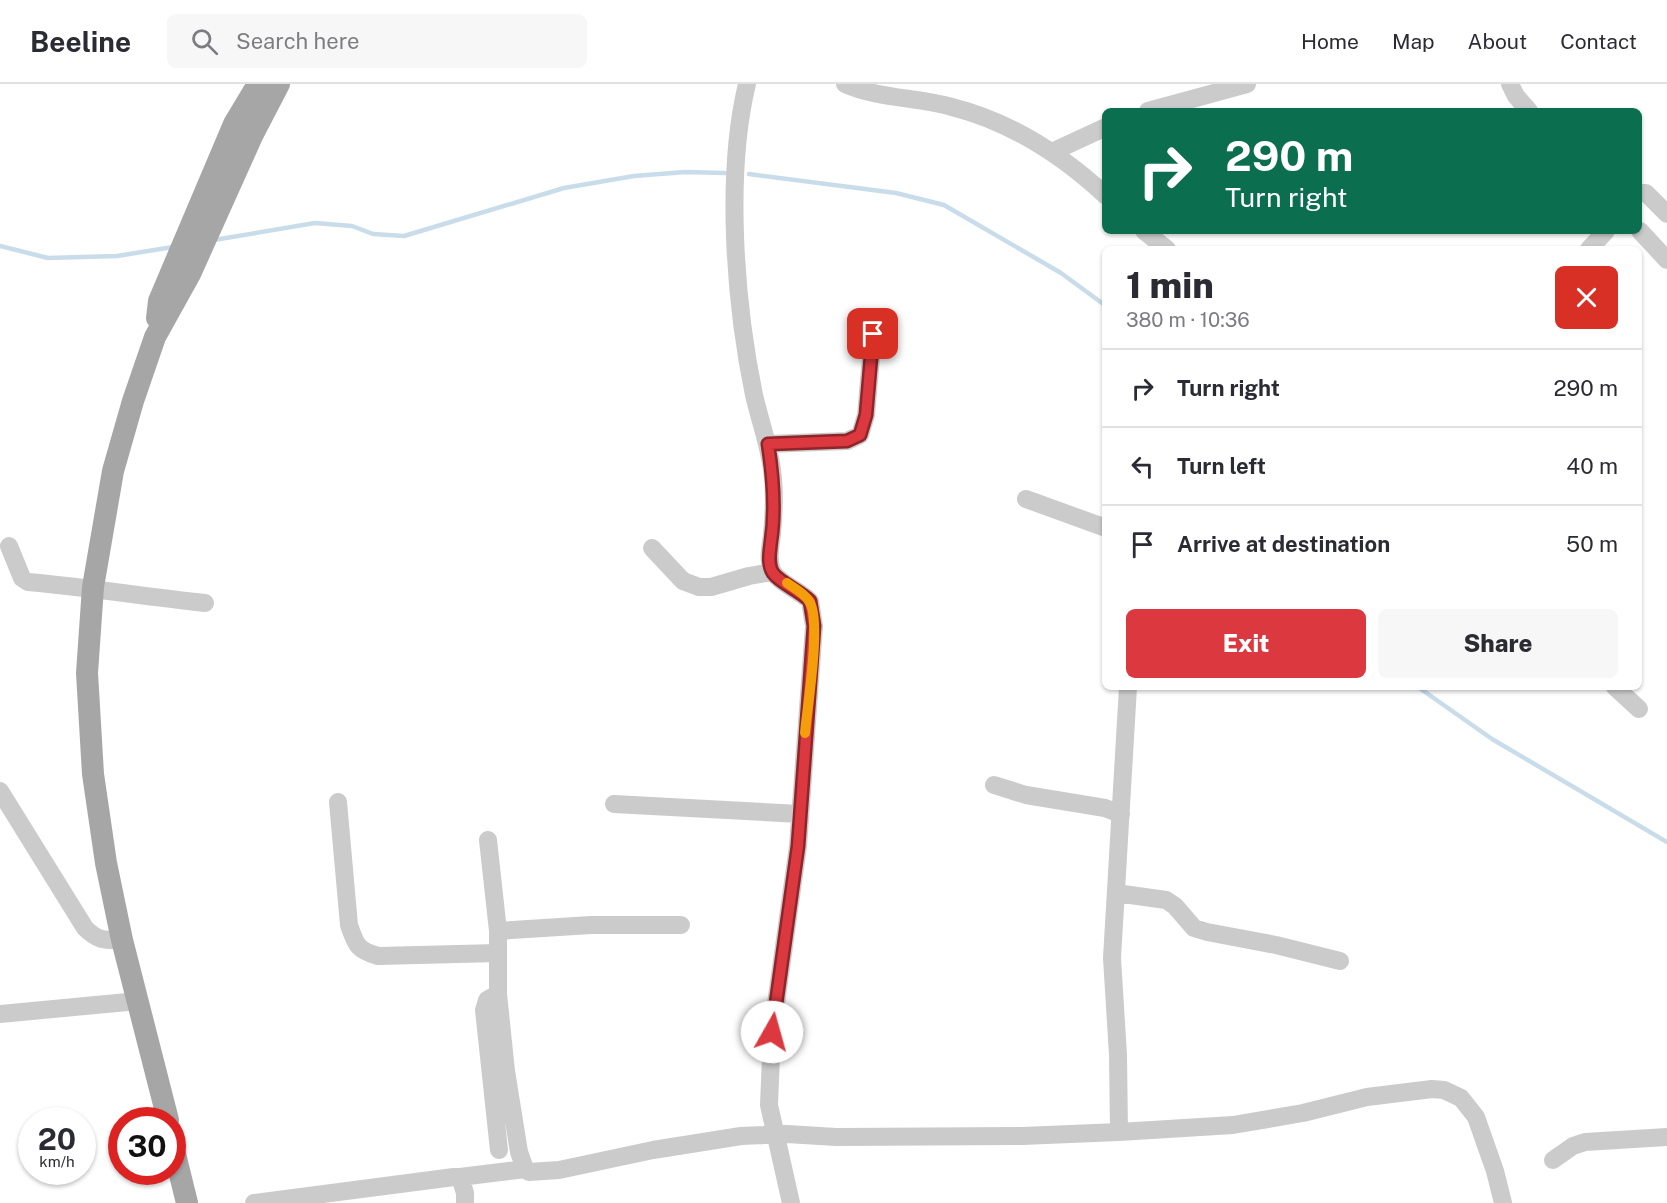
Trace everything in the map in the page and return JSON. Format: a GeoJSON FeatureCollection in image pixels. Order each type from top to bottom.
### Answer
{"type":"FeatureCollection","features":[{"type":"Feature","properties":{"kind":"main road"},"geometry":{"type":"LineString","coordinates":[[243,130],[279,84]]}},
{"type":"Feature","properties":{"kind":"main road"},"geometry":{"type":"LineString","coordinates":[[165,1107],[122,940],[106,863],[93,774],[87,673],[93,587],[113,471],[133,401],[154,337],[243,130],[256,87]]}},
{"type":"Feature","properties":{"kind":"main road"},"geometry":{"type":"LineString","coordinates":[[183,1185],[187,1203]]}},
{"type":"Feature","properties":{"kind":"street"},"geometry":{"type":"LineString","coordinates":[[747,84],[741,109],[735,215],[742,325],[754,397],[768,444],[773,472],[774,508],[769,561],[772,572],[806,597],[812,607],[812,661],[798,846],[772,1032],[769,1105],[791,1203]]}},
{"type":"Feature","properties":{"kind":"street"},"geometry":{"type":"LineString","coordinates":[[845,84],[860,91],[952,106],[1005,127],[1052,152],[1102,193]]}},
{"type":"Feature","properties":{"kind":"street"},"geometry":{"type":"LineString","coordinates":[[1159,108],[1247,84]]}},
{"type":"Feature","properties":{"kind":"street"},"geometry":{"type":"LineString","coordinates":[[1510,84],[1516,96],[1526,108]]}},
{"type":"Feature","properties":{"kind":"street"},"geometry":{"type":"LineString","coordinates":[[1052,152],[1102,129]]}},
{"type":"Feature","properties":{"kind":"street"},"geometry":{"type":"LineString","coordinates":[[1642,193],[1646,193],[1667,214]]}},
{"type":"Feature","properties":{"kind":"street"},"geometry":{"type":"LineString","coordinates":[[1642,233],[1667,260]]}},
{"type":"Feature","properties":{"kind":"street"},"geometry":{"type":"LineString","coordinates":[[1148,234],[1163,246]]}},
{"type":"Feature","properties":{"kind":"street"},"geometry":{"type":"LineString","coordinates":[[1592,246],[1603,234]]}},
{"type":"Feature","properties":{"kind":"street"},"geometry":{"type":"LineString","coordinates":[[768,444],[847,441],[860,435],[866,415],[873,334]]}},
{"type":"Feature","properties":{"kind":"street"},"geometry":{"type":"LineString","coordinates":[[1026,499],[1102,527]]}},
{"type":"Feature","properties":{"kind":"street"},"geometry":{"type":"LineString","coordinates":[[9,546],[21,578],[28,582],[93,587],[124,594],[205,603]]}},
{"type":"Feature","properties":{"kind":"street"},"geometry":{"type":"LineString","coordinates":[[652,548],[683,581],[699,587],[711,587],[772,572]]}},
{"type":"Feature","properties":{"kind":"street"},"geometry":{"type":"LineString","coordinates":[[1119,1132],[1118,1054],[1112,958],[1128,690]]}},
{"type":"Feature","properties":{"kind":"street"},"geometry":{"type":"LineString","coordinates":[[1618,690],[1639,709]]}},
{"type":"Feature","properties":{"kind":"street"},"geometry":{"type":"LineString","coordinates":[[994,785],[1026,795],[1105,808],[1121,814]]}},
{"type":"Feature","properties":{"kind":"street"},"geometry":{"type":"LineString","coordinates":[[0,791],[85,928],[95,938],[122,940]]}},
{"type":"Feature","properties":{"kind":"street"},"geometry":{"type":"LineString","coordinates":[[338,802],[349,926],[355,943],[363,951],[378,956],[498,953]]}},
{"type":"Feature","properties":{"kind":"street"},"geometry":{"type":"LineString","coordinates":[[614,804],[800,814]]}},
{"type":"Feature","properties":{"kind":"street"},"geometry":{"type":"LineString","coordinates":[[488,840],[498,931],[498,994],[506,1071],[519,1152],[525,1169]]}},
{"type":"Feature","properties":{"kind":"street"},"geometry":{"type":"LineString","coordinates":[[1116,893],[1166,900],[1175,906],[1194,928],[1207,933],[1276,945],[1340,961]]}},
{"type":"Feature","properties":{"kind":"street"},"geometry":{"type":"LineString","coordinates":[[498,931],[591,925],[681,925]]}},
{"type":"Feature","properties":{"kind":"street"},"geometry":{"type":"LineString","coordinates":[[498,994],[487,1000],[484,1010],[499,1150]]}},
{"type":"Feature","properties":{"kind":"street"},"geometry":{"type":"LineString","coordinates":[[0,1014],[138,1001]]}},
{"type":"Feature","properties":{"kind":"street"},"geometry":{"type":"LineString","coordinates":[[254,1203],[525,1169],[529,1172],[540,1173],[721,1138],[775,1135],[1022,1136],[1233,1125],[1303,1113],[1367,1097],[1420,1089],[1444,1090],[1461,1098],[1476,1117],[1495,1171],[1503,1203]]}},
{"type":"Feature","properties":{"kind":"street"},"geometry":{"type":"LineString","coordinates":[[1553,1160],[1573,1146],[1585,1142],[1667,1137]]}},
{"type":"Feature","properties":{"kind":"street"},"geometry":{"type":"LineString","coordinates":[[460,1177],[465,1192],[465,1203]]}},
{"type":"Feature","properties":{"kind":"waterway"},"geometry":{"type":"LineString","coordinates":[[214,240],[315,223],[352,226],[373,234],[404,236],[564,188],[634,176],[685,172],[725,173]]}},
{"type":"Feature","properties":{"kind":"waterway"},"geometry":{"type":"LineString","coordinates":[[749,174],[896,193],[944,205],[1061,273],[1102,303]]}},
{"type":"Feature","properties":{"kind":"waterway"},"geometry":{"type":"LineString","coordinates":[[0,246],[48,258],[117,256],[173,247]]}},
{"type":"Feature","properties":{"kind":"waterway"},"geometry":{"type":"LineString","coordinates":[[1422,690],[1492,739],[1667,842]]}},
{"type":"Feature","properties":{"kind":"slow traffic"},"geometry":{"type":"LineString","coordinates":[[787,583],[806,597],[812,607],[814,626],[805,733]]}},
{"type":"Feature","properties":{"kind":"route"},"geometry":{"type":"LineString","coordinates":[[772,1032],[798,846],[814,626],[810,601],[774,575],[770,567],[774,508],[773,472],[768,444],[847,441],[860,435],[866,415],[873,334]]}}]}
